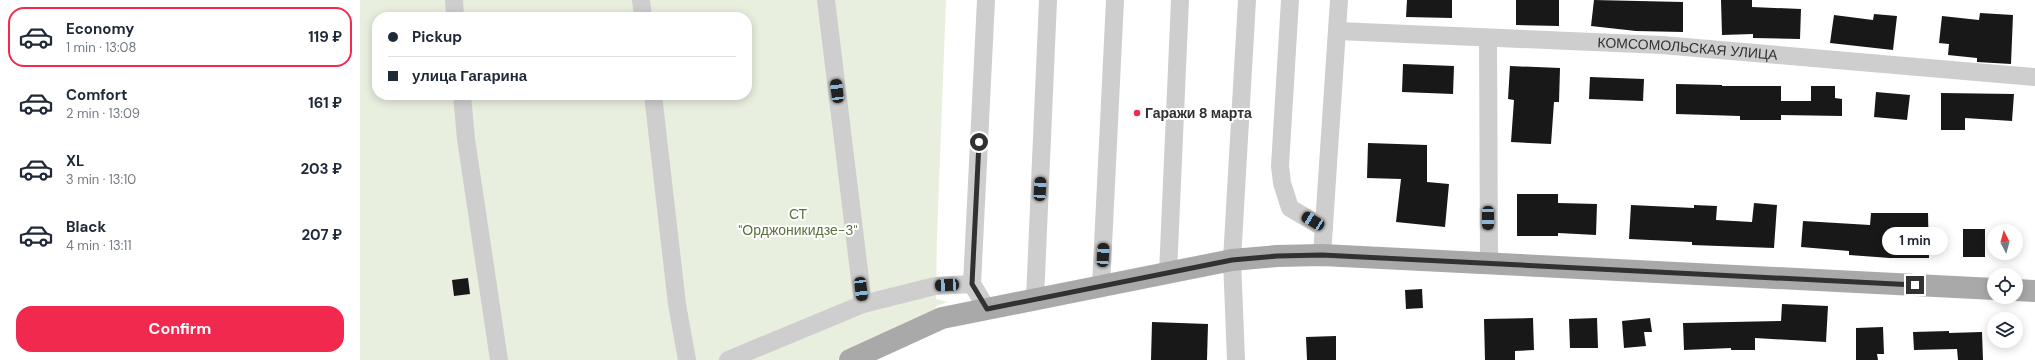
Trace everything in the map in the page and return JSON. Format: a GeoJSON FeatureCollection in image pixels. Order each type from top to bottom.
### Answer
{"type":"FeatureCollection","features":[{"type":"Feature","properties":{"kind":"main road"},"geometry":{"type":"LineString","coordinates":[[850,360],[942,318],[1232,260],[1277,256],[1322,255],[1987,289]]}},
{"type":"Feature","properties":{"kind":"main road"},"geometry":{"type":"LineString","coordinates":[[2023,290],[2035,291]]}},
{"type":"Feature","properties":{"kind":"street"},"geometry":{"type":"LineString","coordinates":[[454,0],[455,12]]}},
{"type":"Feature","properties":{"kind":"street"},"geometry":{"type":"LineString","coordinates":[[641,0],[642,12]]}},
{"type":"Feature","properties":{"kind":"street"},"geometry":{"type":"LineString","coordinates":[[826,0],[863,304]]}},
{"type":"Feature","properties":{"kind":"street"},"geometry":{"type":"LineString","coordinates":[[986,0],[972,284],[987,309]]}},
{"type":"Feature","properties":{"kind":"street"},"geometry":{"type":"LineString","coordinates":[[1035,300],[1048,0]]}},
{"type":"Feature","properties":{"kind":"street"},"geometry":{"type":"LineString","coordinates":[[1101,286],[1115,0]]}},
{"type":"Feature","properties":{"kind":"street"},"geometry":{"type":"LineString","coordinates":[[1168,273],[1180,0]]}},
{"type":"Feature","properties":{"kind":"street"},"geometry":{"type":"LineString","coordinates":[[1236,360],[1232,260],[1247,0]]}},
{"type":"Feature","properties":{"kind":"street"},"geometry":{"type":"LineString","coordinates":[[1290,0],[1280,166],[1282,183],[1290,208],[1324,228]]}},
{"type":"Feature","properties":{"kind":"street"},"geometry":{"type":"LineString","coordinates":[[1322,255],[1339,0]]}},
{"type":"Feature","properties":{"kind":"street","name":"КОМСОМОЛЬСКАЯ УЛИЦА"},"geometry":{"type":"LineString","coordinates":[[1338,31],[1662,45],[2035,77]]}},
{"type":"Feature","properties":{"kind":"street"},"geometry":{"type":"LineString","coordinates":[[1488,38],[1488,263]]}},
{"type":"Feature","properties":{"kind":"street"},"geometry":{"type":"LineString","coordinates":[[462,100],[466,139],[499,360]]}},
{"type":"Feature","properties":{"kind":"street"},"geometry":{"type":"LineString","coordinates":[[653,100],[677,304],[687,360]]}},
{"type":"Feature","properties":{"kind":"street"},"geometry":{"type":"LineString","coordinates":[[728,360],[863,304],[935,286],[972,284]]}},
{"type":"Feature","properties":{"kind":"green space","name":"СТ \"Орджоникидзе-3\""},"geometry":{"type":"Polygon","coordinates":[[[360,0],[946,0],[936,299],[948,302],[936,306],[936,314],[837,360],[360,360],[360,0]]]}},
{"type":"Feature","properties":{"kind":"building"},"geometry":{"type":"Polygon","coordinates":[[[1407,0],[1452,0],[1452,18],[1406,17],[1407,0]]]}},
{"type":"Feature","properties":{"kind":"building"},"geometry":{"type":"Polygon","coordinates":[[[1516,0],[1559,0],[1559,26],[1516,25],[1516,0]]]}},
{"type":"Feature","properties":{"kind":"building"},"geometry":{"type":"Polygon","coordinates":[[[1594,0],[1683,2],[1683,32],[1636,31],[1591,26],[1594,0]]]}},
{"type":"Feature","properties":{"kind":"building"},"geometry":{"type":"Polygon","coordinates":[[[1721,0],[1752,0],[1752,7],[1801,9],[1800,39],[1753,38],[1753,34],[1722,35],[1721,0]]]}},
{"type":"Feature","properties":{"kind":"building"},"geometry":{"type":"Polygon","coordinates":[[[1980,13],[2013,15],[2011,64],[1977,62],[1977,58],[1948,55],[1949,44],[1939,43],[1942,16],[1979,20],[1980,13]]]}},
{"type":"Feature","properties":{"kind":"building"},"geometry":{"type":"Polygon","coordinates":[[[1874,14],[1897,16],[1893,50],[1830,43],[1834,15],[1873,20],[1874,14]]]}},
{"type":"Feature","properties":{"kind":"building"},"geometry":{"type":"Polygon","coordinates":[[[1403,64],[1454,66],[1453,94],[1402,92],[1403,64]]]}},
{"type":"Feature","properties":{"kind":"building"},"geometry":{"type":"Polygon","coordinates":[[[1510,66],[1560,68],[1559,102],[1554,102],[1551,144],[1511,142],[1514,100],[1508,99],[1510,66]]]}},
{"type":"Feature","properties":{"kind":"building"},"geometry":{"type":"Polygon","coordinates":[[[1590,77],[1644,79],[1643,101],[1589,99],[1590,77]]]}},
{"type":"Feature","properties":{"kind":"building"},"geometry":{"type":"Polygon","coordinates":[[[1676,84],[1781,86],[1781,101],[1811,101],[1811,86],[1835,86],[1835,98],[1842,99],[1842,116],[1781,115],[1781,120],[1740,120],[1740,116],[1676,114],[1676,84]]]}},
{"type":"Feature","properties":{"kind":"building"},"geometry":{"type":"Polygon","coordinates":[[[1876,92],[1910,95],[1907,120],[1874,117],[1876,92]]]}},
{"type":"Feature","properties":{"kind":"building"},"geometry":{"type":"Polygon","coordinates":[[[1941,93],[2014,94],[2012,121],[1965,118],[1965,130],[1941,130],[1941,93]]]}},
{"type":"Feature","properties":{"kind":"building"},"geometry":{"type":"Polygon","coordinates":[[[1368,143],[1427,145],[1427,182],[1449,184],[1445,227],[1396,222],[1401,179],[1367,178],[1368,143]]]}},
{"type":"Feature","properties":{"kind":"building"},"geometry":{"type":"Polygon","coordinates":[[[1517,194],[1558,194],[1558,203],[1597,204],[1596,235],[1558,233],[1558,236],[1517,236],[1517,194]]]}},
{"type":"Feature","properties":{"kind":"building"},"geometry":{"type":"Polygon","coordinates":[[[1754,203],[1777,205],[1774,248],[1692,245],[1692,242],[1629,239],[1631,205],[1694,208],[1694,205],[1717,206],[1716,220],[1752,222],[1754,203]]]}},
{"type":"Feature","properties":{"kind":"building"},"geometry":{"type":"Polygon","coordinates":[[[1871,213],[1928,213],[1929,258],[1890,258],[1849,255],[1849,251],[1801,247],[1803,221],[1870,225],[1871,213]]]}},
{"type":"Feature","properties":{"kind":"building"},"geometry":{"type":"Polygon","coordinates":[[[1963,229],[1985,229],[1985,257],[1963,257],[1963,229]]]}},
{"type":"Feature","properties":{"kind":"building"},"geometry":{"type":"Polygon","coordinates":[[[468,278],[470,294],[454,296],[452,280],[468,278]]]}},
{"type":"Feature","properties":{"kind":"building"},"geometry":{"type":"Polygon","coordinates":[[[1422,289],[1423,308],[1406,309],[1405,290],[1422,289]]]}},
{"type":"Feature","properties":{"kind":"building"},"geometry":{"type":"Polygon","coordinates":[[[1782,304],[1828,306],[1826,342],[1755,338],[1755,350],[1731,350],[1731,348],[1684,350],[1683,323],[1781,321],[1782,304]]]}},
{"type":"Feature","properties":{"kind":"building"},"geometry":{"type":"Polygon","coordinates":[[[1533,318],[1534,350],[1515,351],[1515,360],[1485,360],[1484,319],[1533,318]]]}},
{"type":"Feature","properties":{"kind":"building"},"geometry":{"type":"Polygon","coordinates":[[[1597,318],[1598,348],[1570,348],[1569,319],[1597,318]]]}},
{"type":"Feature","properties":{"kind":"building"},"geometry":{"type":"Polygon","coordinates":[[[1650,318],[1652,332],[1644,332],[1646,346],[1624,348],[1622,321],[1650,318]]]}},
{"type":"Feature","properties":{"kind":"building"},"geometry":{"type":"Polygon","coordinates":[[[1152,322],[1208,324],[1207,360],[1151,360],[1152,322]]]}},
{"type":"Feature","properties":{"kind":"building"},"geometry":{"type":"Polygon","coordinates":[[[1883,327],[1884,354],[1877,354],[1878,360],[1856,360],[1856,328],[1883,327]]]}},
{"type":"Feature","properties":{"kind":"building"},"geometry":{"type":"Polygon","coordinates":[[[1949,331],[1949,333],[1982,332],[1983,360],[1958,360],[1957,349],[1914,350],[1913,332],[1949,331]]]}},
{"type":"Feature","properties":{"kind":"building"},"geometry":{"type":"Polygon","coordinates":[[[1336,336],[1336,360],[1307,360],[1306,337],[1336,336]]]}},
{"type":"Feature","properties":{"kind":"place","name":"Гаражи 8 марта"},"geometry":{"type":"Point","coordinates":[1137,113]}},
{"type":"Feature","properties":{"kind":"route"},"geometry":{"type":"LineString","coordinates":[[979,142],[972,284],[987,309],[1232,260],[1277,256],[1322,255],[1915,285]]}}]}
